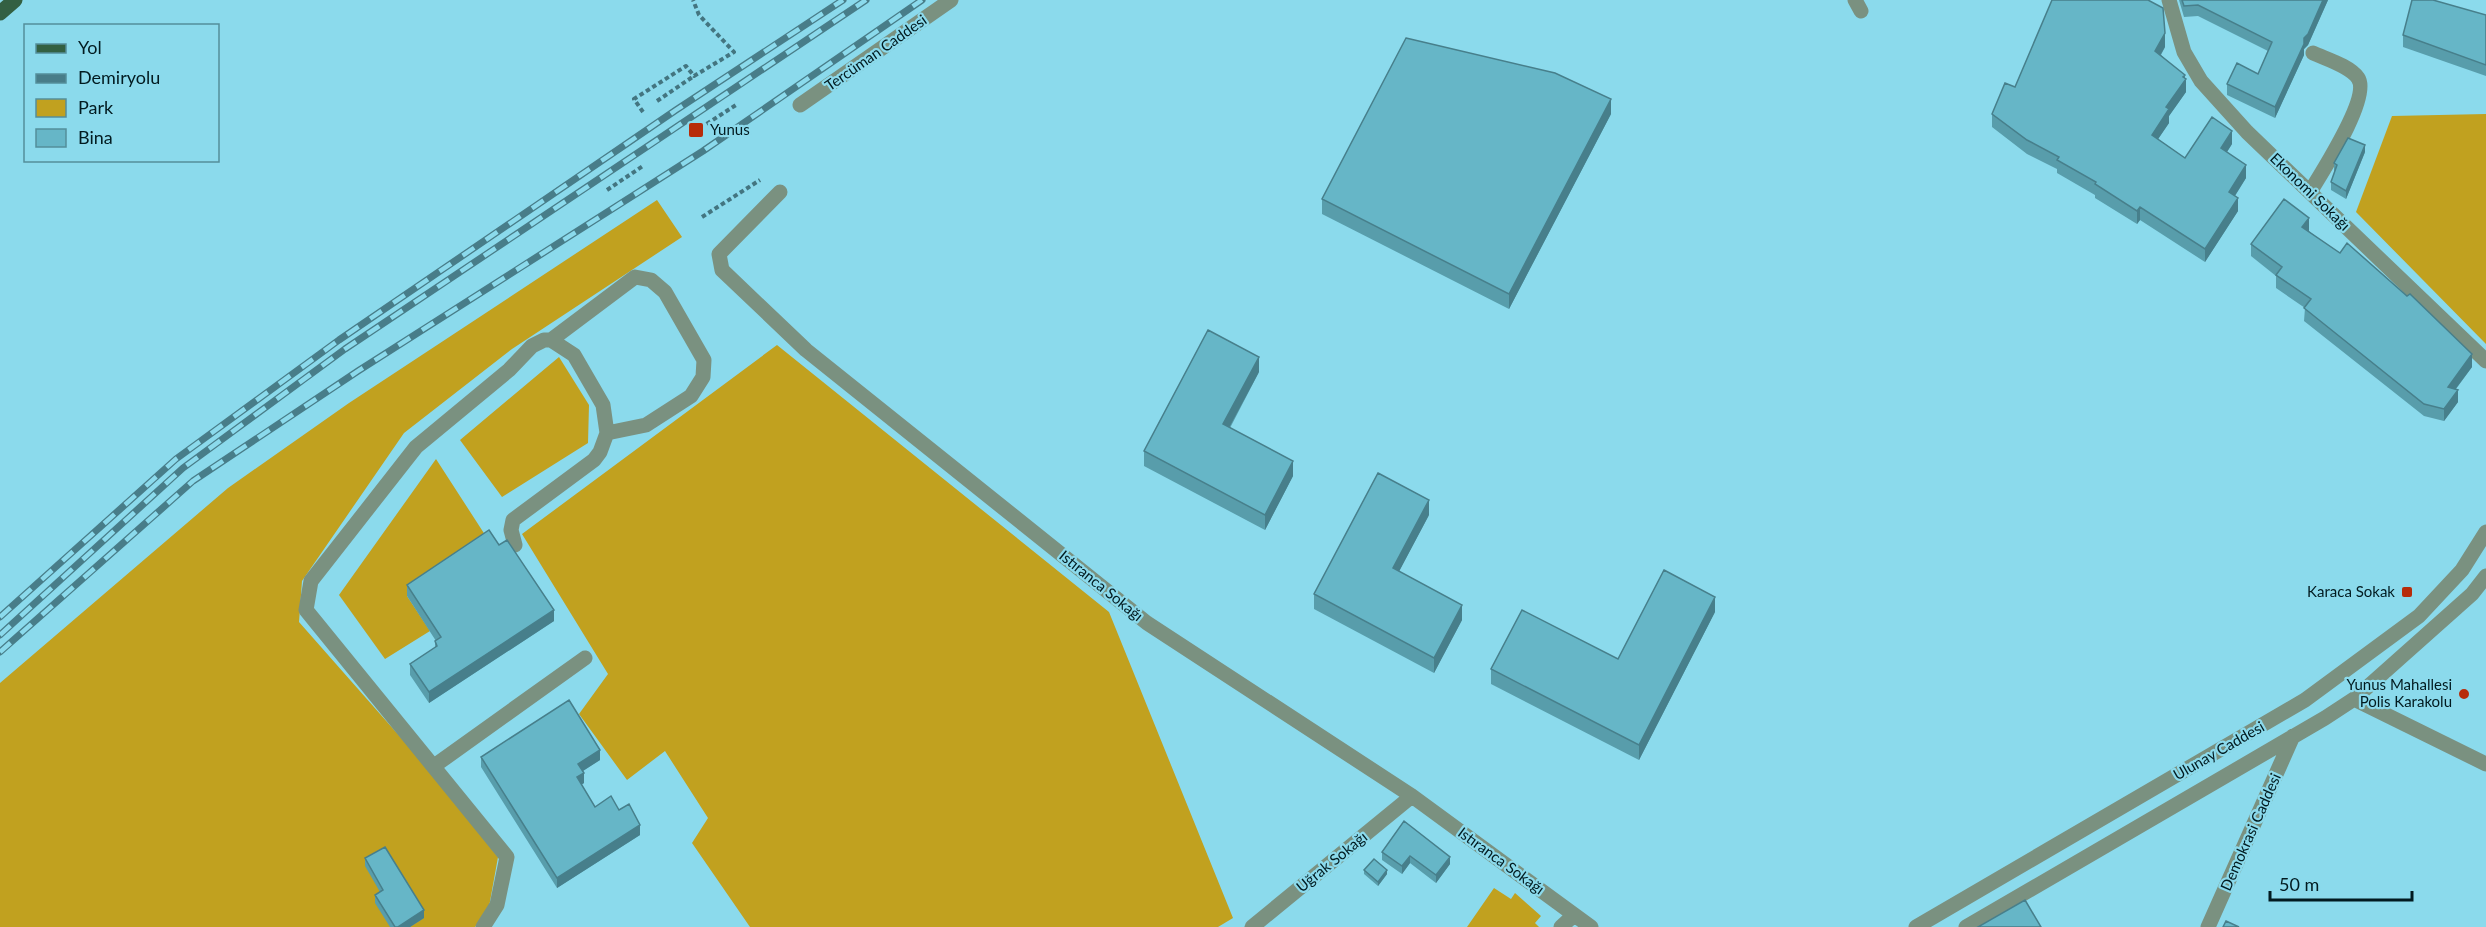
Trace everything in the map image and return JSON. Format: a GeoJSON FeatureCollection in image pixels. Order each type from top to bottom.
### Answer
{"type":"FeatureCollection","features":[{"type":"Feature","properties":{"kind":"main road"},"geometry":{"type":"LineString","coordinates":[[0,13],[15,0]]}},
{"type":"Feature","properties":{"kind":"street","name":"Tercüman Caddesi"},"geometry":{"type":"LineString","coordinates":[[800,105],[951,0]]}},
{"type":"Feature","properties":{"kind":"street","name":"Ekonomi Sokağı"},"geometry":{"type":"LineString","coordinates":[[2169,0],[2184,52],[2201,81],[2247,132],[2486,361]]}},
{"type":"Feature","properties":{"kind":"street"},"geometry":{"type":"LineString","coordinates":[[2310,192],[2355,109],[2361,90],[2359,79],[2353,73],[2313,53]]}},
{"type":"Feature","properties":{"kind":"street","name":"Istıranca Sokağı"},"geometry":{"type":"LineString","coordinates":[[780,192],[719,254],[722,270],[806,350],[1147,623],[1412,796],[1591,927]]}},
{"type":"Feature","properties":{"kind":"street"},"geometry":{"type":"LineString","coordinates":[[551,340],[635,277],[651,280],[665,292],[704,360],[700,383],[691,396],[646,425],[607,433]]}},
{"type":"Feature","properties":{"kind":"street"},"geometry":{"type":"LineString","coordinates":[[483,927],[497,906],[507,856],[306,610],[311,581],[416,447],[509,370],[532,346],[544,340],[551,340],[574,355],[603,405],[607,433],[600,452],[594,460],[513,520],[511,530],[515,545]]}},
{"type":"Feature","properties":{"kind":"street","name":"Ulunay Caddesi"},"geometry":{"type":"LineString","coordinates":[[1916,927],[2282,715],[2354,665],[2419,616],[2462,570],[2486,531]]}},
{"type":"Feature","properties":{"kind":"street","name":"Ulunay Caddesi"},"geometry":{"type":"LineString","coordinates":[[1966,927],[2354,699],[2479,596],[2486,576]]}},
{"type":"Feature","properties":{"kind":"street"},"geometry":{"type":"LineString","coordinates":[[434,766],[585,658]]}},
{"type":"Feature","properties":{"kind":"street"},"geometry":{"type":"LineString","coordinates":[[2354,699],[2486,764]]}},
{"type":"Feature","properties":{"kind":"street"},"geometry":{"type":"LineString","coordinates":[[2282,715],[2293,736]]}},
{"type":"Feature","properties":{"kind":"street","name":"Demokrasi Caddesi"},"geometry":{"type":"LineString","coordinates":[[2208,927],[2293,736]]}},
{"type":"Feature","properties":{"kind":"street","name":"Uğrak Sokağı"},"geometry":{"type":"LineString","coordinates":[[1252,927],[1412,796]]}},
{"type":"Feature","properties":{"kind":"street"},"geometry":{"type":"LineString","coordinates":[[1562,927],[1574,915]]}},
{"type":"Feature","properties":{"kind":"path"},"geometry":{"type":"LineString","coordinates":[[657,102],[734,52],[699,15],[693,0]]}},
{"type":"Feature","properties":{"kind":"path"},"geometry":{"type":"LineString","coordinates":[[643,112],[634,99],[687,66],[694,76]]}},
{"type":"Feature","properties":{"kind":"path"},"geometry":{"type":"LineString","coordinates":[[694,132],[736,105]]}},
{"type":"Feature","properties":{"kind":"path"},"geometry":{"type":"LineString","coordinates":[[607,190],[643,166]]}},
{"type":"Feature","properties":{"kind":"path"},"geometry":{"type":"LineString","coordinates":[[702,217],[760,180]]}},
{"type":"Feature","properties":{"kind":"green space"},"geometry":{"type":"Polygon","coordinates":[[[2486,114],[2486,344],[2356,212],[2392,116],[2486,114]]]}},
{"type":"Feature","properties":{"kind":"green space"},"geometry":{"type":"Polygon","coordinates":[[[657,200],[682,237],[512,349],[404,433],[302,581],[299,622],[425,765],[498,857],[489,907],[475,927],[0,927],[0,683],[228,488],[349,403],[657,200]]]}},
{"type":"Feature","properties":{"kind":"green space"},"geometry":{"type":"Polygon","coordinates":[[[777,345],[1109,612],[1233,918],[1218,927],[750,927],[692,843],[708,818],[665,751],[627,780],[579,714],[608,674],[522,534],[777,345]]]}},
{"type":"Feature","properties":{"kind":"green space"},"geometry":{"type":"Polygon","coordinates":[[[559,357],[589,405],[588,443],[502,497],[460,440],[559,357]]]}},
{"type":"Feature","properties":{"kind":"green space"},"geometry":{"type":"Polygon","coordinates":[[[436,459],[489,541],[407,596],[430,631],[385,659],[339,595],[436,459]]]}},
{"type":"Feature","properties":{"kind":"green space"},"geometry":{"type":"Polygon","coordinates":[[[1494,888],[1511,899],[1515,893],[1541,916],[1535,923],[1539,927],[1467,927],[1494,888]]]}},
{"type":"Feature","properties":{"kind":"building"},"geometry":{"type":"Polygon","coordinates":[[[2052,0],[2148,0],[2163,8],[2165,33],[2155,51],[2185,75],[2183,77],[2186,79],[2166,107],[2169,109],[2152,135],[2185,158],[2212,117],[2232,131],[2221,148],[2246,165],[2229,192],[2238,198],[2205,249],[2140,207],[2137,211],[2095,184],[2096,182],[2057,160],[2059,157],[2027,140],[1992,114],[2005,83],[2015,87],[2052,0]]]}},
{"type":"Feature","properties":{"kind":"building"},"geometry":{"type":"Polygon","coordinates":[[[2182,0],[2323,0],[2275,107],[2227,84],[2237,63],[2258,74],[2272,42],[2198,5],[2184,6],[2182,0]]]}},
{"type":"Feature","properties":{"kind":"building"},"geometry":{"type":"Polygon","coordinates":[[[2412,0],[2433,0],[2486,15],[2486,65],[2403,35],[2412,0]]]}},
{"type":"Feature","properties":{"kind":"building"},"geometry":{"type":"Polygon","coordinates":[[[1406,38],[1555,73],[1611,99],[1509,294],[1322,199],[1406,38]]]}},
{"type":"Feature","properties":{"kind":"building"},"geometry":{"type":"Polygon","coordinates":[[[2348,138],[2365,145],[2346,191],[2331,182],[2337,165],[2334,163],[2348,138]]]}},
{"type":"Feature","properties":{"kind":"building"},"geometry":{"type":"Polygon","coordinates":[[[2284,199],[2309,218],[2302,227],[2340,253],[2347,243],[2407,296],[2410,294],[2472,354],[2448,387],[2458,390],[2444,409],[2424,404],[2304,308],[2311,299],[2276,275],[2282,267],[2251,244],[2284,199]]]}},
{"type":"Feature","properties":{"kind":"building"},"geometry":{"type":"Polygon","coordinates":[[[1208,330],[1259,357],[1223,424],[1293,461],[1265,515],[1144,451],[1208,330]]]}},
{"type":"Feature","properties":{"kind":"building"},"geometry":{"type":"Polygon","coordinates":[[[1378,473],[1429,500],[1393,568],[1462,605],[1434,658],[1314,594],[1378,473]]]}},
{"type":"Feature","properties":{"kind":"building"},"geometry":{"type":"Polygon","coordinates":[[[489,530],[499,545],[507,540],[554,610],[429,692],[410,664],[437,646],[435,641],[441,637],[407,585],[489,530]]]}},
{"type":"Feature","properties":{"kind":"building"},"geometry":{"type":"Polygon","coordinates":[[[1664,570],[1715,597],[1639,745],[1491,669],[1522,610],[1618,659],[1664,570]]]}},
{"type":"Feature","properties":{"kind":"building"},"geometry":{"type":"Polygon","coordinates":[[[569,700],[600,750],[578,764],[584,773],[577,777],[595,807],[611,796],[619,810],[629,804],[640,825],[557,878],[481,757],[569,700]]]}},
{"type":"Feature","properties":{"kind":"building"},"geometry":{"type":"Polygon","coordinates":[[[1404,821],[1450,857],[1436,875],[1410,856],[1402,866],[1382,852],[1404,821]]]}},
{"type":"Feature","properties":{"kind":"building"},"geometry":{"type":"Polygon","coordinates":[[[385,847],[424,910],[398,927],[395,927],[375,895],[383,890],[365,858],[385,847]]]}},
{"type":"Feature","properties":{"kind":"building"},"geometry":{"type":"Polygon","coordinates":[[[1374,859],[1387,870],[1378,882],[1364,870],[1374,859]]]}},
{"type":"Feature","properties":{"kind":"building"},"geometry":{"type":"Polygon","coordinates":[[[2025,900],[2041,927],[1978,927],[2025,900]]]}},
{"type":"Feature","properties":{"kind":"building"},"geometry":{"type":"Polygon","coordinates":[[[2226,921],[2239,927],[2223,927],[2226,921]]]}},
{"type":"Feature","properties":{"kind":"railway"},"geometry":{"type":"LineString","coordinates":[[0,617],[176,459],[339,340],[676,110],[843,0]]}},
{"type":"Feature","properties":{"kind":"railway"},"geometry":{"type":"LineString","coordinates":[[0,635],[183,468],[345,349],[866,0]]}},
{"type":"Feature","properties":{"kind":"railway"},"geometry":{"type":"LineString","coordinates":[[0,652],[193,481],[358,371],[703,151],[922,0]]}},
{"type":"Feature","properties":{"kind":"place","name":"Yunus"},"geometry":{"type":"Point","coordinates":[696,130]}},
{"type":"Feature","properties":{"kind":"place","name":"Karaca Sokak"},"geometry":{"type":"Point","coordinates":[2407,592]}},
{"type":"Feature","properties":{"kind":"place","name":"Yunus Mahallesi Polis Karakolu"},"geometry":{"type":"Point","coordinates":[2464,694]}}]}
